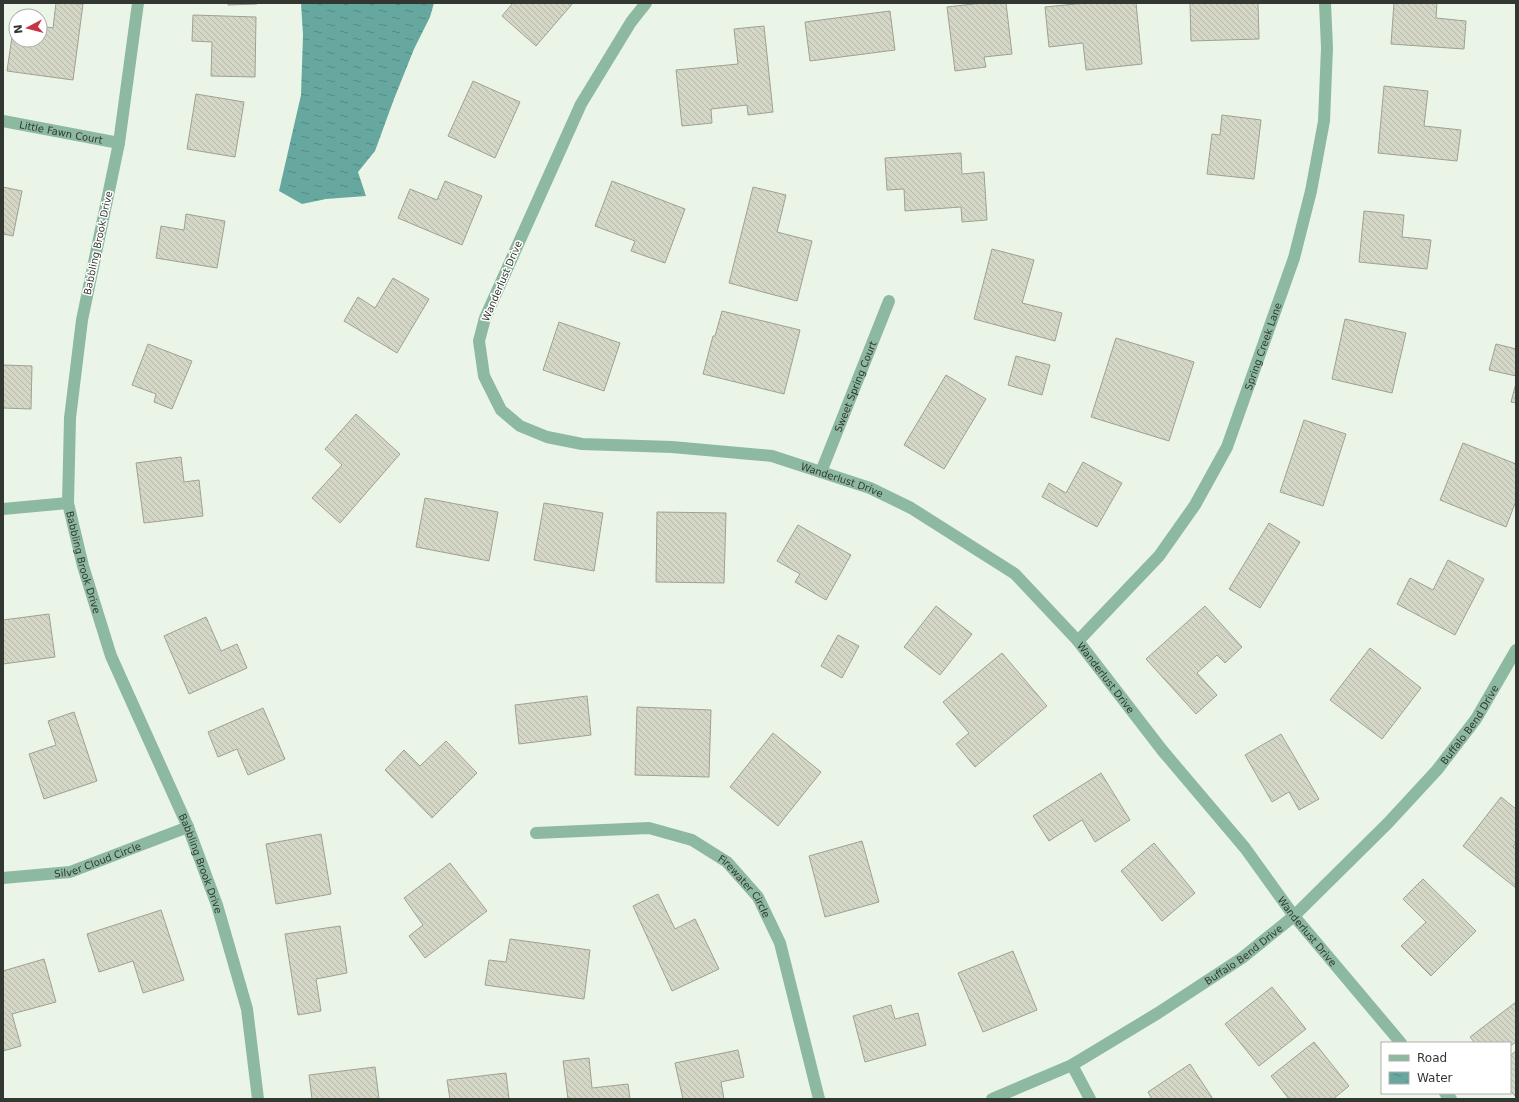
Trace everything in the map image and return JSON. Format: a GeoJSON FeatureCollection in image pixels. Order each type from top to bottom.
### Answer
{"type":"FeatureCollection","features":[{"type":"Feature","properties":{"kind":"street","name":"Babbling Brook Drive"},"geometry":{"type":"LineString","coordinates":[[138,3],[119,143],[82,320],[70,418],[68,503],[83,566],[111,656],[188,827],[217,905],[247,1008],[258,1099]]}},
{"type":"Feature","properties":{"kind":"street","name":"Wanderlust Drive"},"geometry":{"type":"LineString","coordinates":[[646,3],[631,22],[581,104],[485,318],[479,341],[484,376],[501,410],[520,426],[547,437],[582,444],[672,447],[772,456],[870,488],[911,508],[1015,574],[1078,641],[1162,750],[1245,848],[1294,916],[1400,1042]]}},
{"type":"Feature","properties":{"kind":"street","name":"Spring Creek Lane"},"geometry":{"type":"LineString","coordinates":[[1078,641],[1159,556],[1195,504],[1227,447],[1294,258],[1311,191],[1324,121],[1328,48],[1325,3]]}},
{"type":"Feature","properties":{"kind":"street","name":"Little Fawn Court"},"geometry":{"type":"LineString","coordinates":[[3,121],[119,143]]}},
{"type":"Feature","properties":{"kind":"street","name":"Sweet Spring Court"},"geometry":{"type":"LineString","coordinates":[[821,472],[889,301]]}},
{"type":"Feature","properties":{"kind":"street"},"geometry":{"type":"LineString","coordinates":[[3,509],[68,503]]}},
{"type":"Feature","properties":{"kind":"street","name":"Buffalo Bend Drive"},"geometry":{"type":"LineString","coordinates":[[992,1099],[1072,1065],[1158,1013],[1242,958],[1294,916],[1388,823],[1437,770],[1476,719],[1516,650]]}},
{"type":"Feature","properties":{"kind":"street","name":"Silver Cloud Circle"},"geometry":{"type":"LineString","coordinates":[[3,878],[70,872],[188,827]]}},
{"type":"Feature","properties":{"kind":"street","name":"Firewater Circle"},"geometry":{"type":"LineString","coordinates":[[536,833],[649,828],[692,840],[727,862],[758,898],[780,943],[819,1099]]}},
{"type":"Feature","properties":{"kind":"street"},"geometry":{"type":"LineString","coordinates":[[1072,1065],[1090,1099]]}},
{"type":"Feature","properties":{"kind":"water"},"geometry":{"type":"Polygon","coordinates":[[[301,3],[434,3],[430,17],[414,49],[394,99],[375,151],[358,172],[366,196],[326,199],[302,204],[279,191],[301,95],[303,35],[301,3]]]}},
{"type":"Feature","properties":{"kind":"building"},"geometry":{"type":"Polygon","coordinates":[[[56,3],[83,4],[73,80],[7,71],[10,48],[48,48],[48,27],[53,28],[56,3]]]}},
{"type":"Feature","properties":{"kind":"building"},"geometry":{"type":"Polygon","coordinates":[[[228,3],[257,3],[257,4],[228,5],[228,3]]]}},
{"type":"Feature","properties":{"kind":"building"},"geometry":{"type":"Polygon","coordinates":[[[513,3],[573,3],[536,46],[502,16],[513,3]]]}},
{"type":"Feature","properties":{"kind":"building"},"geometry":{"type":"Polygon","coordinates":[[[981,3],[1006,3],[1012,54],[984,57],[986,67],[955,71],[947,7],[981,3]]]}},
{"type":"Feature","properties":{"kind":"building"},"geometry":{"type":"Polygon","coordinates":[[[1085,3],[1136,3],[1142,64],[1086,70],[1083,43],[1049,47],[1045,7],[1085,3]]]}},
{"type":"Feature","properties":{"kind":"building"},"geometry":{"type":"Polygon","coordinates":[[[1190,3],[1258,3],[1259,39],[1191,41],[1190,3]]]}},
{"type":"Feature","properties":{"kind":"building"},"geometry":{"type":"Polygon","coordinates":[[[1394,3],[1437,3],[1436,18],[1466,21],[1464,49],[1391,44],[1394,3]]]}},
{"type":"Feature","properties":{"kind":"building"},"geometry":{"type":"Polygon","coordinates":[[[890,11],[895,50],[810,61],[805,22],[890,11]]]}},
{"type":"Feature","properties":{"kind":"building"},"geometry":{"type":"Polygon","coordinates":[[[193,15],[256,17],[255,77],[211,76],[212,42],[192,41],[193,15]]]}},
{"type":"Feature","properties":{"kind":"building"},"geometry":{"type":"Polygon","coordinates":[[[764,26],[773,112],[748,115],[747,105],[711,109],[712,123],[682,126],[676,70],[738,64],[734,29],[764,26]]]}},
{"type":"Feature","properties":{"kind":"building"},"geometry":{"type":"Polygon","coordinates":[[[473,81],[520,102],[495,158],[448,136],[473,81]]]}},
{"type":"Feature","properties":{"kind":"building"},"geometry":{"type":"Polygon","coordinates":[[[1384,86],[1428,91],[1424,126],[1461,130],[1457,161],[1378,153],[1384,86]]]}},
{"type":"Feature","properties":{"kind":"building"},"geometry":{"type":"Polygon","coordinates":[[[196,94],[244,102],[235,157],[187,149],[196,94]]]}},
{"type":"Feature","properties":{"kind":"building"},"geometry":{"type":"Polygon","coordinates":[[[1222,115],[1261,120],[1254,179],[1207,174],[1212,134],[1220,135],[1222,115]]]}},
{"type":"Feature","properties":{"kind":"building"},"geometry":{"type":"Polygon","coordinates":[[[961,153],[962,174],[984,172],[987,220],[962,222],[961,207],[905,211],[904,189],[887,190],[885,158],[961,153]]]}},
{"type":"Feature","properties":{"kind":"building"},"geometry":{"type":"Polygon","coordinates":[[[445,181],[482,196],[462,245],[398,218],[410,189],[437,200],[445,181]]]}},
{"type":"Feature","properties":{"kind":"building"},"geometry":{"type":"Polygon","coordinates":[[[612,181],[685,209],[665,263],[631,251],[635,241],[595,226],[612,181]]]}},
{"type":"Feature","properties":{"kind":"building"},"geometry":{"type":"Polygon","coordinates":[[[3,187],[22,191],[13,236],[3,234],[3,187]]]}},
{"type":"Feature","properties":{"kind":"building"},"geometry":{"type":"Polygon","coordinates":[[[753,187],[786,195],[777,232],[812,241],[797,301],[729,283],[753,187]]]}},
{"type":"Feature","properties":{"kind":"building"},"geometry":{"type":"Polygon","coordinates":[[[1364,211],[1404,215],[1402,237],[1431,240],[1427,269],[1359,262],[1364,211]]]}},
{"type":"Feature","properties":{"kind":"building"},"geometry":{"type":"Polygon","coordinates":[[[186,214],[225,221],[217,268],[156,258],[161,226],[184,230],[186,214]]]}},
{"type":"Feature","properties":{"kind":"building"},"geometry":{"type":"Polygon","coordinates":[[[992,249],[1034,260],[1022,303],[1062,313],[1055,341],[974,319],[992,249]]]}},
{"type":"Feature","properties":{"kind":"building"},"geometry":{"type":"Polygon","coordinates":[[[393,278],[429,299],[397,353],[344,321],[358,297],[375,308],[393,278]]]}},
{"type":"Feature","properties":{"kind":"building"},"geometry":{"type":"Polygon","coordinates":[[[722,311],[800,330],[784,394],[703,374],[713,336],[715,336],[722,311]]]}},
{"type":"Feature","properties":{"kind":"building"},"geometry":{"type":"Polygon","coordinates":[[[1345,319],[1406,333],[1392,393],[1332,379],[1345,319]]]}},
{"type":"Feature","properties":{"kind":"building"},"geometry":{"type":"Polygon","coordinates":[[[559,322],[620,343],[604,391],[543,370],[559,322]]]}},
{"type":"Feature","properties":{"kind":"building"},"geometry":{"type":"Polygon","coordinates":[[[1116,338],[1194,362],[1169,441],[1091,417],[1116,338]]]}},
{"type":"Feature","properties":{"kind":"building"},"geometry":{"type":"Polygon","coordinates":[[[148,344],[192,361],[172,409],[154,402],[156,394],[132,385],[148,344]]]}},
{"type":"Feature","properties":{"kind":"building"},"geometry":{"type":"Polygon","coordinates":[[[1496,344],[1516,349],[1516,376],[1489,370],[1496,344]]]}},
{"type":"Feature","properties":{"kind":"building"},"geometry":{"type":"Polygon","coordinates":[[[1016,356],[1050,365],[1042,395],[1008,385],[1016,356]]]}},
{"type":"Feature","properties":{"kind":"building"},"geometry":{"type":"Polygon","coordinates":[[[3,365],[32,366],[31,409],[3,408],[3,365]]]}},
{"type":"Feature","properties":{"kind":"building"},"geometry":{"type":"Polygon","coordinates":[[[946,375],[986,399],[944,469],[904,445],[946,375]]]}},
{"type":"Feature","properties":{"kind":"building"},"geometry":{"type":"Polygon","coordinates":[[[1516,383],[1516,403],[1511,402],[1516,383]]]}},
{"type":"Feature","properties":{"kind":"building"},"geometry":{"type":"Polygon","coordinates":[[[356,414],[400,454],[340,523],[312,498],[342,465],[325,449],[356,414]]]}},
{"type":"Feature","properties":{"kind":"building"},"geometry":{"type":"Polygon","coordinates":[[[1304,420],[1346,434],[1323,506],[1280,492],[1304,420]]]}},
{"type":"Feature","properties":{"kind":"building"},"geometry":{"type":"Polygon","coordinates":[[[1463,443],[1516,464],[1516,501],[1506,527],[1440,500],[1463,443]]]}},
{"type":"Feature","properties":{"kind":"building"},"geometry":{"type":"Polygon","coordinates":[[[181,457],[184,482],[199,480],[203,516],[144,523],[136,463],[181,457]]]}},
{"type":"Feature","properties":{"kind":"building"},"geometry":{"type":"Polygon","coordinates":[[[1083,462],[1122,483],[1097,527],[1042,497],[1049,483],[1066,493],[1083,462]]]}},
{"type":"Feature","properties":{"kind":"building"},"geometry":{"type":"Polygon","coordinates":[[[425,498],[498,512],[489,561],[416,547],[425,498]]]}},
{"type":"Feature","properties":{"kind":"building"},"geometry":{"type":"Polygon","coordinates":[[[544,503],[603,513],[594,571],[534,560],[544,503]]]}},
{"type":"Feature","properties":{"kind":"building"},"geometry":{"type":"Polygon","coordinates":[[[657,512],[726,513],[724,583],[656,582],[657,512]]]}},
{"type":"Feature","properties":{"kind":"building"},"geometry":{"type":"Polygon","coordinates":[[[1269,523],[1300,542],[1260,608],[1229,589],[1269,523]]]}},
{"type":"Feature","properties":{"kind":"building"},"geometry":{"type":"Polygon","coordinates":[[[798,525],[851,555],[826,600],[795,582],[800,574],[777,561],[798,525]]]}},
{"type":"Feature","properties":{"kind":"building"},"geometry":{"type":"Polygon","coordinates":[[[1448,560],[1484,579],[1455,635],[1397,604],[1410,578],[1433,590],[1448,560]]]}},
{"type":"Feature","properties":{"kind":"building"},"geometry":{"type":"Polygon","coordinates":[[[936,606],[972,634],[940,675],[904,647],[936,606]]]}},
{"type":"Feature","properties":{"kind":"building"},"geometry":{"type":"Polygon","coordinates":[[[1205,606],[1242,647],[1225,663],[1217,655],[1197,673],[1217,695],[1196,714],[1146,659],[1205,606]]]}},
{"type":"Feature","properties":{"kind":"building"},"geometry":{"type":"Polygon","coordinates":[[[49,614],[55,657],[3,664],[3,620],[49,614]]]}},
{"type":"Feature","properties":{"kind":"building"},"geometry":{"type":"Polygon","coordinates":[[[206,617],[221,651],[237,644],[247,668],[189,694],[164,636],[206,617]]]}},
{"type":"Feature","properties":{"kind":"building"},"geometry":{"type":"Polygon","coordinates":[[[838,635],[859,646],[842,678],[821,666],[838,635]]]}},
{"type":"Feature","properties":{"kind":"building"},"geometry":{"type":"Polygon","coordinates":[[[1370,648],[1421,688],[1382,739],[1330,700],[1370,648]]]}},
{"type":"Feature","properties":{"kind":"building"},"geometry":{"type":"Polygon","coordinates":[[[1002,653],[1047,706],[975,767],[956,744],[969,733],[943,702],[1002,653]]]}},
{"type":"Feature","properties":{"kind":"building"},"geometry":{"type":"Polygon","coordinates":[[[587,696],[591,735],[519,744],[515,705],[587,696]]]}},
{"type":"Feature","properties":{"kind":"building"},"geometry":{"type":"Polygon","coordinates":[[[637,707],[711,710],[709,777],[635,775],[637,707]]]}},
{"type":"Feature","properties":{"kind":"building"},"geometry":{"type":"Polygon","coordinates":[[[263,708],[285,759],[248,775],[237,749],[218,757],[208,732],[263,708]]]}},
{"type":"Feature","properties":{"kind":"building"},"geometry":{"type":"Polygon","coordinates":[[[74,712],[97,781],[44,799],[29,754],[56,745],[48,721],[74,712]]]}},
{"type":"Feature","properties":{"kind":"building"},"geometry":{"type":"Polygon","coordinates":[[[773,733],[821,772],[778,826],[730,787],[773,733]]]}},
{"type":"Feature","properties":{"kind":"building"},"geometry":{"type":"Polygon","coordinates":[[[1281,734],[1319,799],[1299,810],[1289,792],[1272,802],[1245,755],[1281,734]]]}},
{"type":"Feature","properties":{"kind":"building"},"geometry":{"type":"Polygon","coordinates":[[[446,741],[477,773],[432,818],[385,770],[404,750],[420,766],[446,741]]]}},
{"type":"Feature","properties":{"kind":"building"},"geometry":{"type":"Polygon","coordinates":[[[1101,773],[1130,820],[1095,842],[1082,820],[1049,841],[1033,816],[1101,773]]]}},
{"type":"Feature","properties":{"kind":"building"},"geometry":{"type":"Polygon","coordinates":[[[1501,797],[1516,809],[1516,843],[1513,847],[1516,849],[1516,888],[1463,846],[1501,797]]]}},
{"type":"Feature","properties":{"kind":"building"},"geometry":{"type":"Polygon","coordinates":[[[321,834],[331,894],[276,904],[266,844],[321,834]]]}},
{"type":"Feature","properties":{"kind":"building"},"geometry":{"type":"Polygon","coordinates":[[[862,841],[879,902],[825,917],[809,856],[862,841]]]}},
{"type":"Feature","properties":{"kind":"building"},"geometry":{"type":"Polygon","coordinates":[[[1154,843],[1195,893],[1162,921],[1121,871],[1154,843]]]}},
{"type":"Feature","properties":{"kind":"building"},"geometry":{"type":"Polygon","coordinates":[[[450,863],[487,911],[425,958],[409,936],[423,925],[404,898],[450,863]]]}},
{"type":"Feature","properties":{"kind":"building"},"geometry":{"type":"Polygon","coordinates":[[[1423,879],[1476,931],[1431,976],[1401,946],[1426,922],[1403,899],[1423,879]]]}},
{"type":"Feature","properties":{"kind":"building"},"geometry":{"type":"Polygon","coordinates":[[[658,894],[675,929],[695,919],[719,969],[672,991],[633,906],[658,894]]]}},
{"type":"Feature","properties":{"kind":"building"},"geometry":{"type":"Polygon","coordinates":[[[161,910],[184,980],[143,993],[133,961],[99,972],[87,934],[161,910]]]}},
{"type":"Feature","properties":{"kind":"building"},"geometry":{"type":"Polygon","coordinates":[[[340,926],[347,973],[316,979],[321,1011],[298,1015],[285,934],[340,926]]]}},
{"type":"Feature","properties":{"kind":"building"},"geometry":{"type":"Polygon","coordinates":[[[510,939],[590,950],[584,999],[485,985],[489,960],[506,962],[510,939]]]}},
{"type":"Feature","properties":{"kind":"building"},"geometry":{"type":"Polygon","coordinates":[[[1013,951],[1037,1010],[983,1032],[958,973],[1013,951]]]}},
{"type":"Feature","properties":{"kind":"building"},"geometry":{"type":"Polygon","coordinates":[[[44,959],[56,1002],[12,1014],[21,1046],[3,1051],[3,971],[44,959]]]}},
{"type":"Feature","properties":{"kind":"building"},"geometry":{"type":"Polygon","coordinates":[[[1272,987],[1306,1029],[1259,1066],[1225,1024],[1272,987]]]}},
{"type":"Feature","properties":{"kind":"building"},"geometry":{"type":"Polygon","coordinates":[[[1516,1002],[1516,1042],[1511,1045],[1511,1042],[1474,1042],[1470,1037],[1516,1002]]]}},
{"type":"Feature","properties":{"kind":"building"},"geometry":{"type":"Polygon","coordinates":[[[891,1005],[895,1019],[918,1013],[926,1045],[865,1062],[853,1016],[891,1005]]]}},
{"type":"Feature","properties":{"kind":"building"},"geometry":{"type":"Polygon","coordinates":[[[1314,1042],[1349,1086],[1333,1099],[1289,1099],[1271,1076],[1314,1042]]]}},
{"type":"Feature","properties":{"kind":"building"},"geometry":{"type":"Polygon","coordinates":[[[738,1050],[744,1077],[721,1082],[724,1099],[683,1099],[675,1063],[738,1050]]]}},
{"type":"Feature","properties":{"kind":"building"},"geometry":{"type":"Polygon","coordinates":[[[1516,1051],[1516,1097],[1511,1091],[1511,1055],[1516,1051]]]}},
{"type":"Feature","properties":{"kind":"building"},"geometry":{"type":"Polygon","coordinates":[[[589,1058],[592,1088],[628,1084],[630,1099],[568,1099],[563,1061],[589,1058]]]}},
{"type":"Feature","properties":{"kind":"building"},"geometry":{"type":"Polygon","coordinates":[[[1190,1064],[1213,1099],[1152,1099],[1148,1092],[1190,1064]]]}},
{"type":"Feature","properties":{"kind":"building"},"geometry":{"type":"Polygon","coordinates":[[[375,1067],[379,1099],[312,1099],[309,1075],[375,1067]]]}},
{"type":"Feature","properties":{"kind":"building"},"geometry":{"type":"Polygon","coordinates":[[[506,1073],[509,1099],[450,1099],[447,1080],[506,1073]]]}}]}
